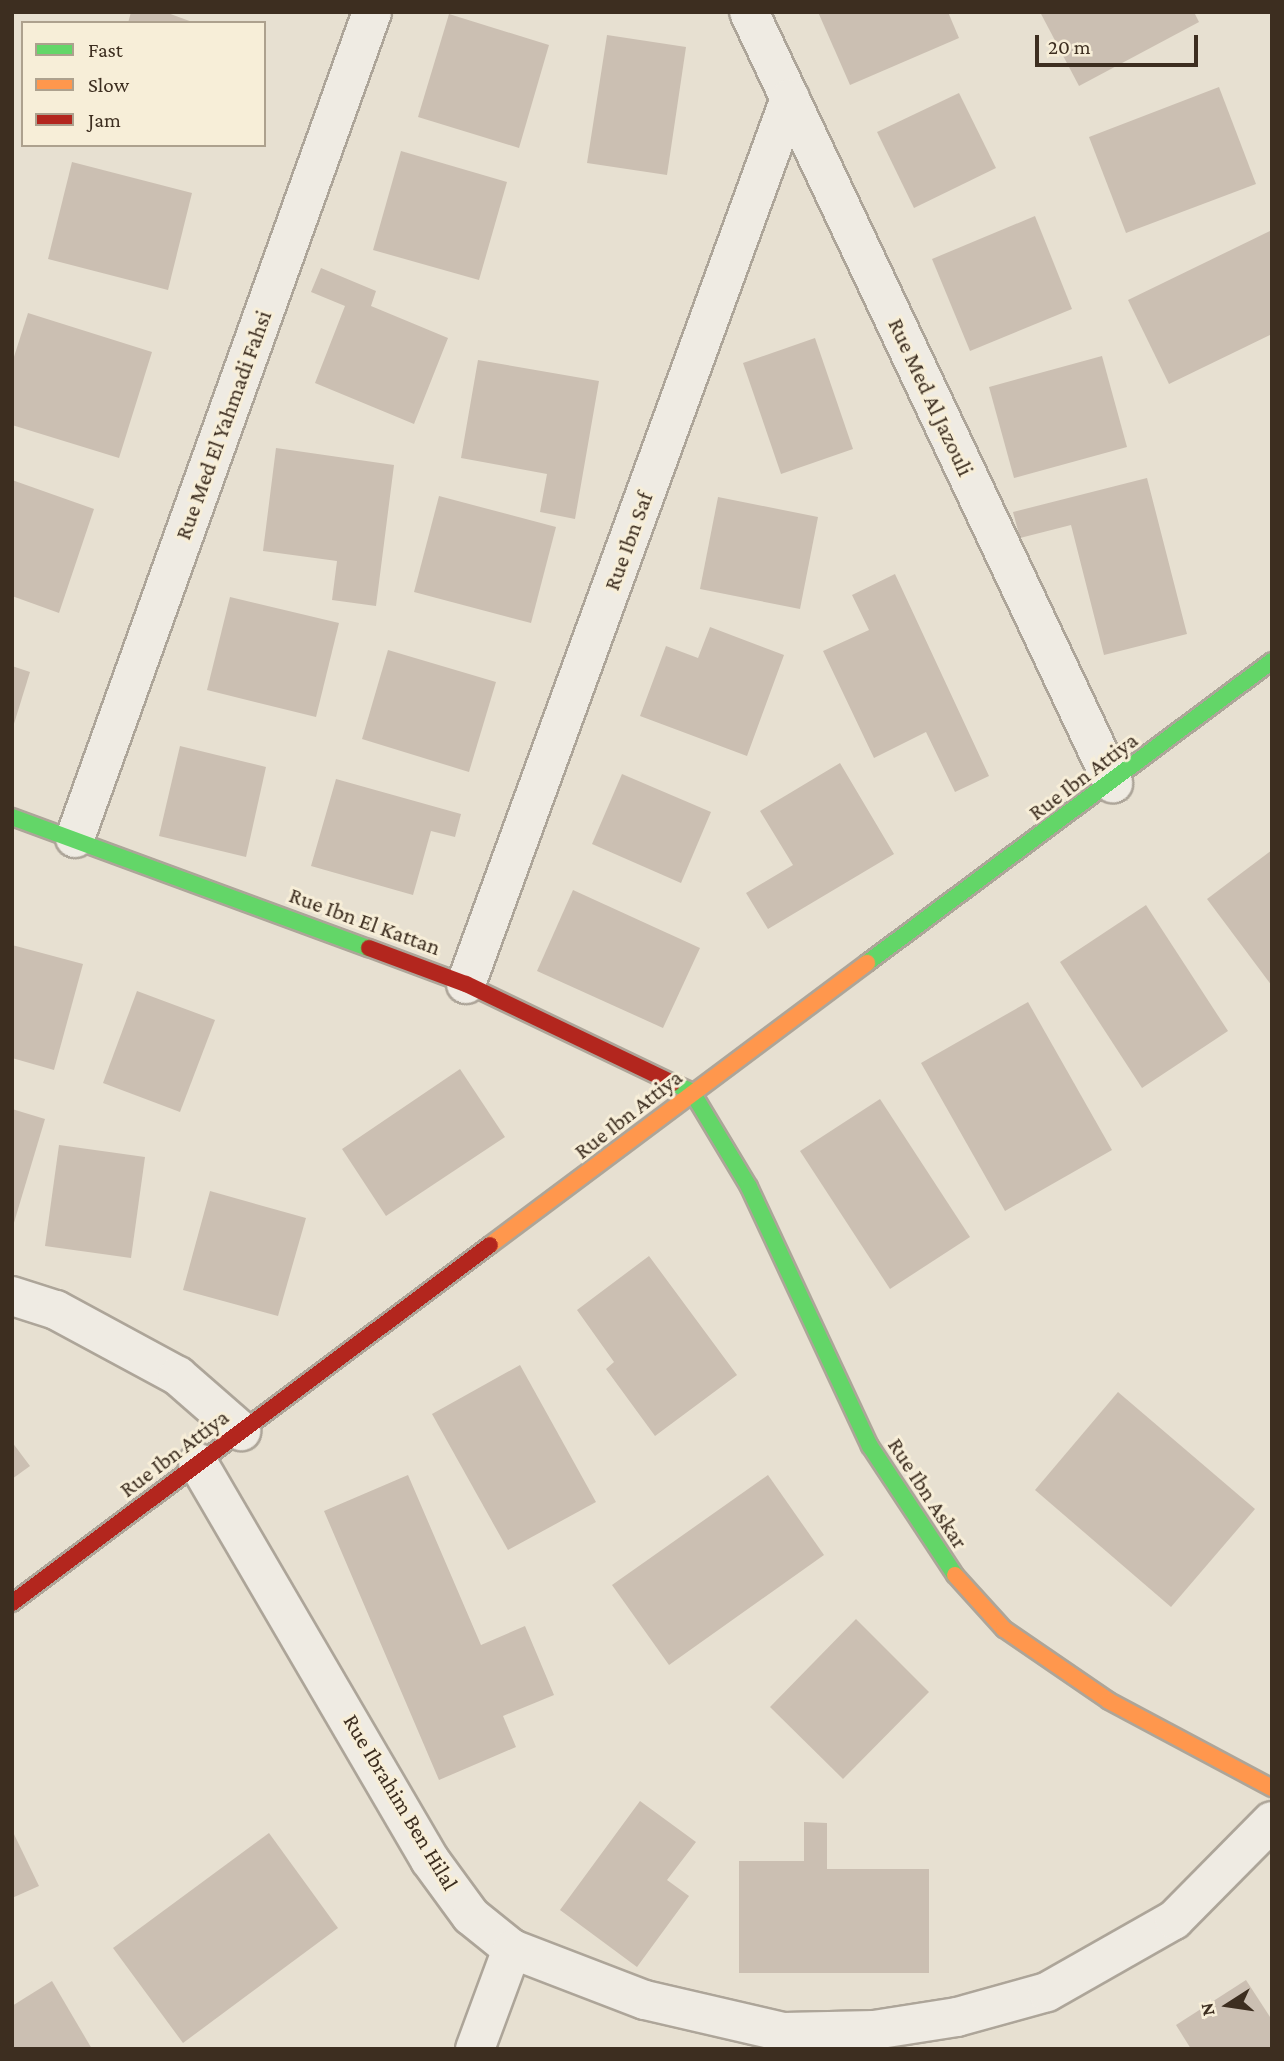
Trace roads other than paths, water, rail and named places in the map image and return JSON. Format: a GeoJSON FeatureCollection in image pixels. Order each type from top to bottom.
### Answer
{"type":"FeatureCollection","features":[{"type":"Feature","properties":{"kind":"street","name":"Rue Med El Yahmadi Fahsi"},"geometry":{"type":"LineString","coordinates":[[75,838],[372,12]]}},
{"type":"Feature","properties":{"kind":"street","name":"Rue Med Al Jazouli"},"geometry":{"type":"LineString","coordinates":[[749,12],[1114,783]]}},
{"type":"Feature","properties":{"kind":"street","name":"Rue Ibn Saf"},"geometry":{"type":"LineString","coordinates":[[467,984],[790,99]]}},
{"type":"Feature","properties":{"kind":"street","name":"Rue Ibn Attiya"},"geometry":{"type":"LineString","coordinates":[[12,1603],[498,1234],[625,1150],[692,1092],[1114,783],[1272,661]]}},
{"type":"Feature","properties":{"kind":"street","name":"Rue Ibn El Kattan"},"geometry":{"type":"LineString","coordinates":[[12,817],[467,984],[692,1092]]}},
{"type":"Feature","properties":{"kind":"street","name":"Rue Ibn Askar"},"geometry":{"type":"LineString","coordinates":[[692,1092],[749,1187],[870,1446],[950,1569],[1004,1629],[1109,1701],[1272,1788]]}},
{"type":"Feature","properties":{"kind":"street"},"geometry":{"type":"LineString","coordinates":[[12,1296],[56,1310],[178,1376],[241,1431]]}},
{"type":"Feature","properties":{"kind":"street","name":"Rue Ibrahim Ben Hilal"},"geometry":{"type":"LineString","coordinates":[[198,1464],[430,1860],[471,1916],[512,1949],[645,2000],[746,2027],[874,2030],[957,2017],[1047,1992],[1130,1949],[1174,1920],[1272,1821]]}},
{"type":"Feature","properties":{"kind":"street"},"geometry":{"type":"LineString","coordinates":[[475,2049],[512,1949]]}}]}
